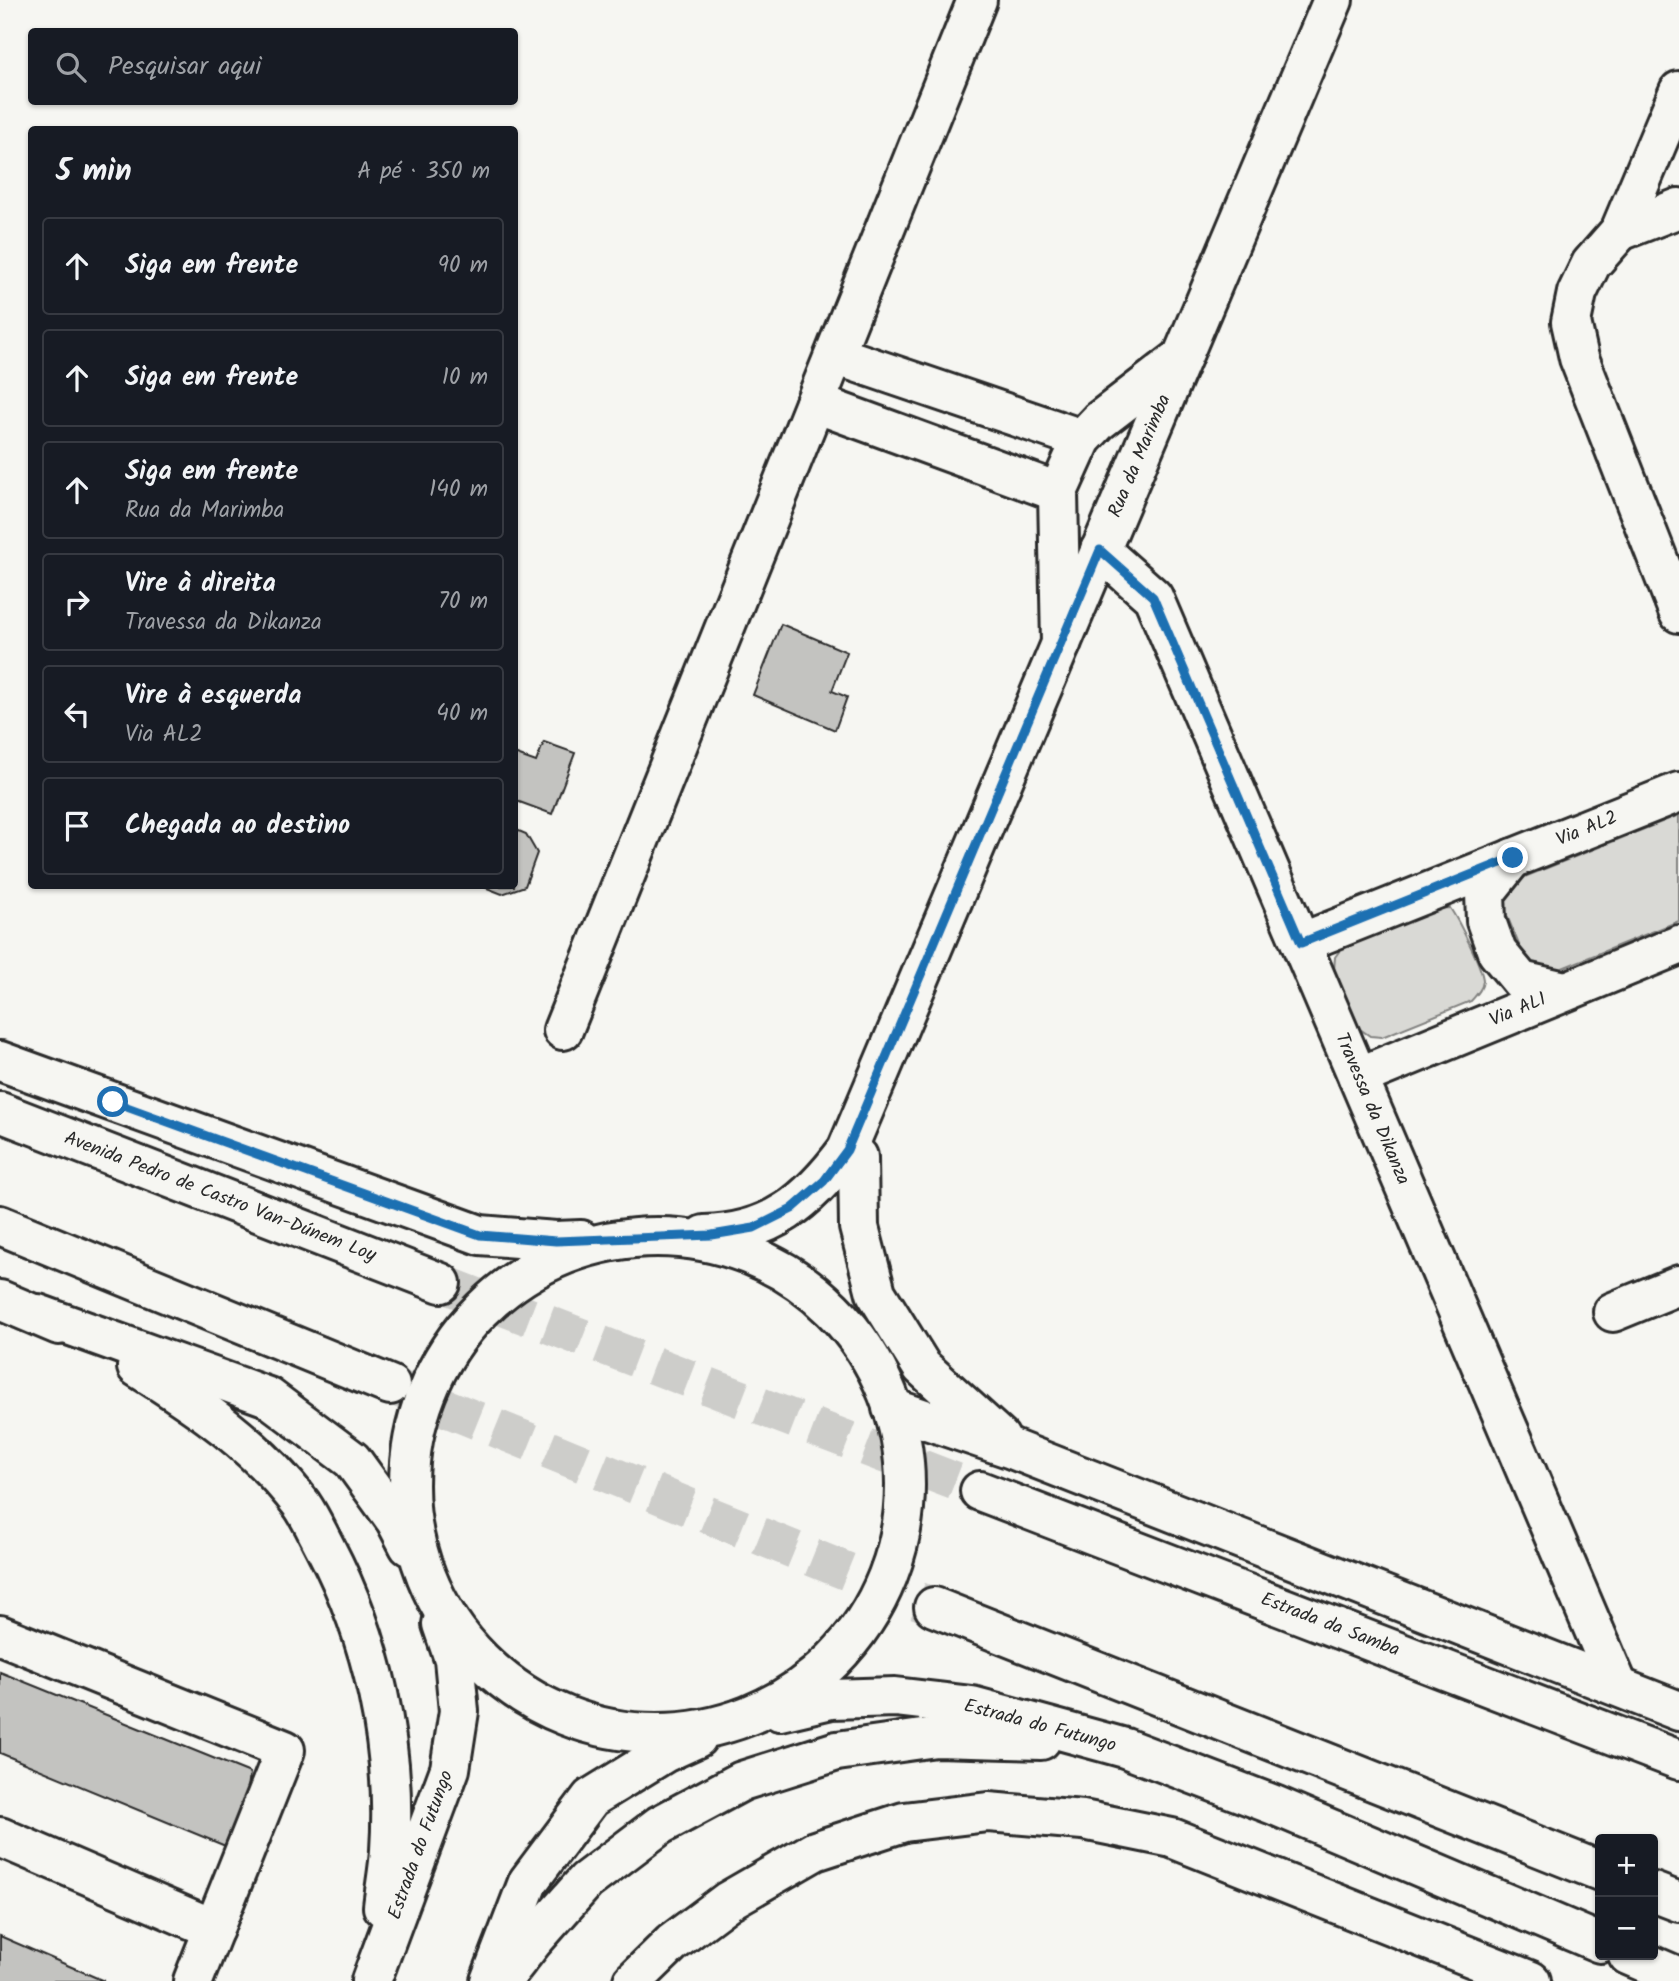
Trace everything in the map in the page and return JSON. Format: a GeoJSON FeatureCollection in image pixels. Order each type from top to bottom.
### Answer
{"type":"FeatureCollection","features":[{"type":"Feature","properties":{"kind":"main road"},"geometry":{"type":"LineString","coordinates":[[563,1030],[977,0]]}},
{"type":"Feature","properties":{"kind":"main road","name":"Rua da Marimba"},"geometry":{"type":"LineString","coordinates":[[671,1236],[712,1235],[754,1228],[792,1209],[824,1181],[847,1150],[1333,0]]}},
{"type":"Feature","properties":{"kind":"main road"},"geometry":{"type":"LineString","coordinates":[[1679,91],[1620,231],[1591,264],[1577,293],[1571,322],[1579,358],[1679,613]]}},
{"type":"Feature","properties":{"kind":"main road"},"geometry":{"type":"LineString","coordinates":[[1620,231],[1679,208]]}},
{"type":"Feature","properties":{"kind":"main road"},"geometry":{"type":"LineString","coordinates":[[835,355],[1082,439]]}},
{"type":"Feature","properties":{"kind":"main road"},"geometry":{"type":"LineString","coordinates":[[1061,644],[1058,492],[1082,439],[1099,421],[1181,358]]}},
{"type":"Feature","properties":{"kind":"main road"},"geometry":{"type":"LineString","coordinates":[[815,403],[1058,492]]}},
{"type":"Feature","properties":{"kind":"main road","name":"Travessa da Dikanza"},"geometry":{"type":"LineString","coordinates":[[1100,550],[1153,597],[1618,1686]]}},
{"type":"Feature","properties":{"kind":"main road","name":"Via AL2"},"geometry":{"type":"LineString","coordinates":[[1301,943],[1679,792]]}},
{"type":"Feature","properties":{"kind":"main road"},"geometry":{"type":"LineString","coordinates":[[1513,858],[1485,893],[1486,921],[1497,953],[1521,981],[1565,991]]}},
{"type":"Feature","properties":{"kind":"main road","name":"Via AL1"},"geometry":{"type":"LineString","coordinates":[[1358,1077],[1679,945]]}},
{"type":"Feature","properties":{"kind":"main road"},"geometry":{"type":"LineString","coordinates":[[0,1061],[480,1235],[556,1241],[671,1236],[713,1243],[753,1256],[790,1276],[824,1302],[853,1333],[876,1369],[892,1408],[902,1447],[905,1487],[903,1514],[893,1565],[877,1602],[856,1636],[830,1666],[799,1691],[727,1725],[688,1733],[649,1735],[609,1730],[570,1719],[535,1702],[513,1687],[472,1652],[449,1620],[396,1521],[352,1460],[268,1397],[0,1300]]}},
{"type":"Feature","properties":{"kind":"main road","name":"Rua da Marimba"},"geometry":{"type":"LineString","coordinates":[[867,1106],[858,1157],[844,1209],[843,1264],[855,1316],[876,1369]]}},
{"type":"Feature","properties":{"kind":"main road","name":"Avenida Pedro de Castro Van-Dúnem Loy"},"geometry":{"type":"LineString","coordinates":[[0,1112],[440,1283]]}},
{"type":"Feature","properties":{"kind":"main road"},"geometry":{"type":"LineString","coordinates":[[858,1157],[859,1227],[876,1293],[922,1367],[1012,1449]]}},
{"type":"Feature","properties":{"kind":"main road"},"geometry":{"type":"LineString","coordinates":[[0,1225],[390,1385]]}},
{"type":"Feature","properties":{"kind":"main road"},"geometry":{"type":"LineString","coordinates":[[429,1585],[416,1545],[408,1503],[409,1460],[417,1418],[431,1379],[452,1342],[480,1309],[503,1289],[548,1260],[587,1245],[629,1237]]}},
{"type":"Feature","properties":{"kind":"main road"},"geometry":{"type":"LineString","coordinates":[[1613,1312],[1679,1285]]}},
{"type":"Feature","properties":{"kind":"main road"},"geometry":{"type":"LineString","coordinates":[[38,1314],[119,1355],[192,1402],[254,1451],[303,1507],[340,1576],[365,1646],[384,1723],[390,1788],[390,1850],[373,1976]]}},
{"type":"Feature","properties":{"kind":"main road"},"geometry":{"type":"LineString","coordinates":[[892,1408],[1012,1449],[1679,1711]]}},
{"type":"Feature","properties":{"kind":"main road","name":"Estrada da Samba"},"geometry":{"type":"LineString","coordinates":[[980,1491],[1679,1760]]}},
{"type":"Feature","properties":{"kind":"main road","name":"Estrada do Futungo"},"geometry":{"type":"LineString","coordinates":[[373,1976],[450,1769],[459,1711],[454,1659],[429,1585]]}},
{"type":"Feature","properties":{"kind":"main road"},"geometry":{"type":"LineString","coordinates":[[934,1607],[1595,1869]]}},
{"type":"Feature","properties":{"kind":"main road"},"geometry":{"type":"LineString","coordinates":[[0,1635],[285,1750],[193,1981]]}},
{"type":"Feature","properties":{"kind":"main road","name":"Estrada do Futungo"},"geometry":{"type":"LineString","coordinates":[[490,1981],[528,1882],[591,1798],[664,1753],[727,1725],[831,1699],[895,1698],[972,1706],[1125,1748],[1274,1805],[1595,1941]]}},
{"type":"Feature","properties":{"kind":"main road"},"geometry":{"type":"LineString","coordinates":[[502,1981],[532,1942],[586,1881],[660,1825],[742,1781],[837,1751],[936,1737],[1041,1740],[1145,1756]]}},
{"type":"Feature","properties":{"kind":"main road"},"geometry":{"type":"LineString","coordinates":[[633,1981],[672,1943],[728,1901],[815,1851],[904,1822],[988,1812],[1083,1820],[1172,1838],[1531,1981]]}},
{"type":"Feature","properties":{"kind":"main road"},"geometry":{"type":"LineString","coordinates":[[0,1838],[214,1928]]}},
{"type":"Feature","properties":{"kind":"main road"},"geometry":{"type":"LineString","coordinates":[[1658,1894],[1679,1902]]}},
{"type":"Feature","properties":{"kind":"main road"},"geometry":{"type":"LineString","coordinates":[[1640,1960],[1679,1977]]}},
{"type":"Feature","properties":{"kind":"shaded area"},"geometry":{"type":"Polygon","coordinates":[[[1679,815],[1679,921],[1550,973],[1526,962],[1503,906],[1504,893],[1512,882],[1679,815]]]}},
{"type":"Feature","properties":{"kind":"shaded area"},"geometry":{"type":"Polygon","coordinates":[[[1450,908],[1470,944],[1482,975],[1483,981],[1477,994],[1471,1001],[1382,1037],[1370,1036],[1357,1027],[1334,970],[1335,957],[1343,946],[1436,909],[1450,908]]]}},
{"type":"Feature","properties":{"kind":"building"},"geometry":{"type":"Polygon","coordinates":[[[781,624],[847,652],[832,691],[847,697],[835,730],[753,695],[781,624]]]}},
{"type":"Feature","properties":{"kind":"building"},"geometry":{"type":"Polygon","coordinates":[[[544,742],[575,753],[552,814],[518,801],[518,755],[536,762],[544,742]]]}},
{"type":"Feature","properties":{"kind":"building"},"geometry":{"type":"Polygon","coordinates":[[[518,831],[526,834],[537,853],[525,886],[518,888],[518,831]]]}},
{"type":"Feature","properties":{"kind":"building"},"geometry":{"type":"Polygon","coordinates":[[[490,889],[516,889],[502,894],[490,889]]]}},
{"type":"Feature","properties":{"kind":"building"},"geometry":{"type":"Polygon","coordinates":[[[0,1672],[250,1773],[240,1852],[0,1753],[0,1672]]]}},
{"type":"Feature","properties":{"kind":"building"},"geometry":{"type":"Polygon","coordinates":[[[0,1936],[104,1981],[0,1981],[0,1936]]]}},
{"type":"Feature","properties":{"kind":"tunnel"},"geometry":{"type":"LineString","coordinates":[[441,1283],[980,1491]]}},
{"type":"Feature","properties":{"kind":"tunnel"},"geometry":{"type":"LineString","coordinates":[[390,1385],[934,1607]]}},
{"type":"Feature","properties":{"kind":"route"},"geometry":{"type":"LineString","coordinates":[[113,1102],[480,1235],[556,1241],[712,1235],[754,1228],[792,1209],[824,1181],[847,1150],[1100,550],[1153,597],[1301,943],[1513,858]]}}]}
